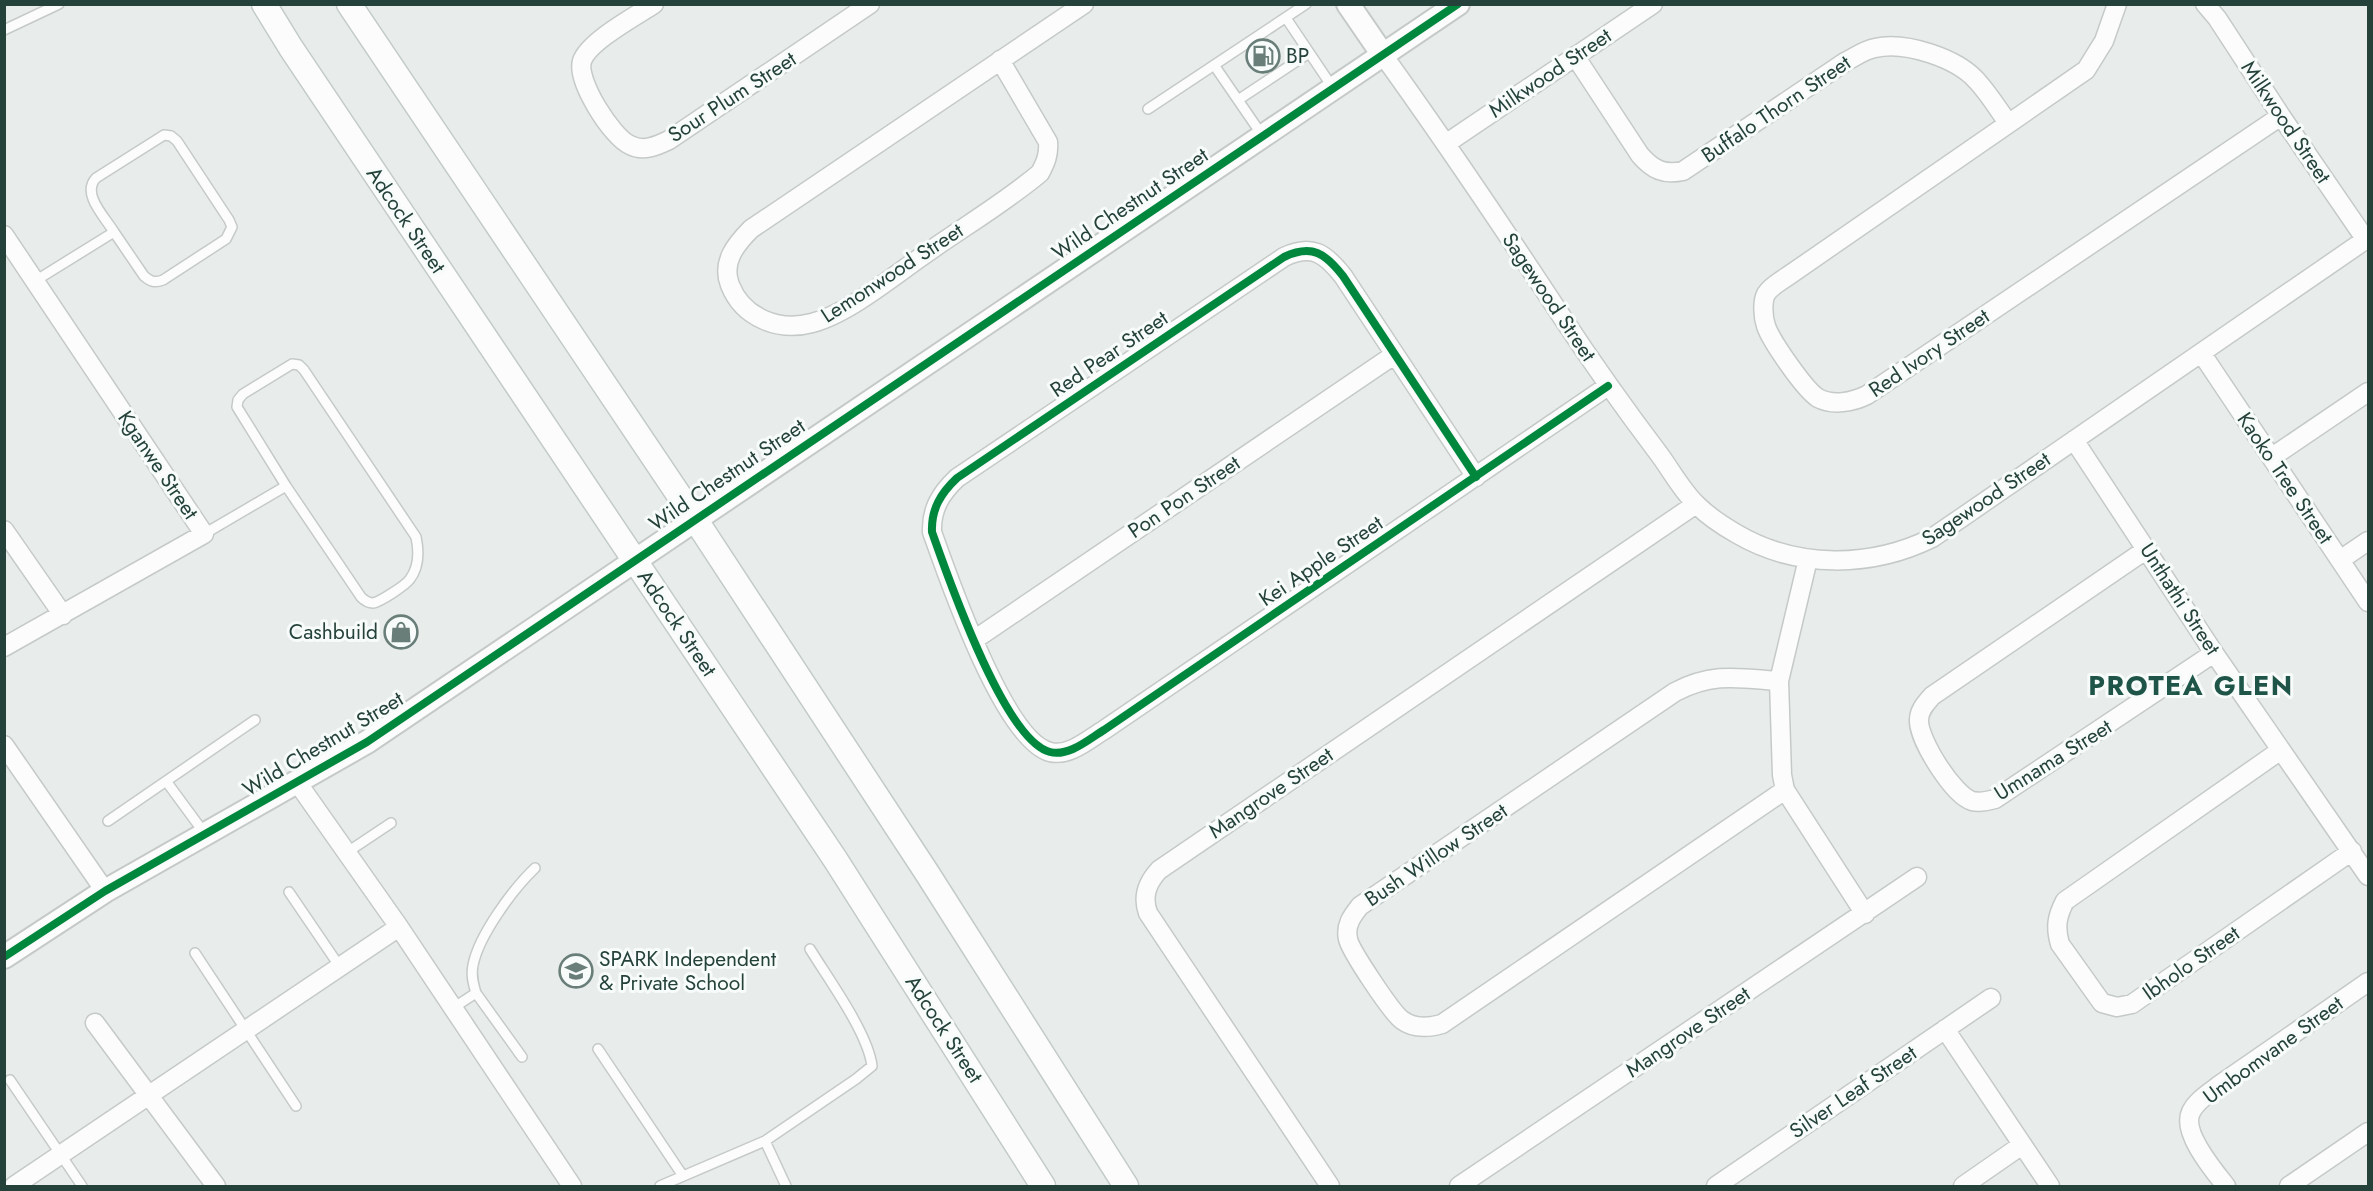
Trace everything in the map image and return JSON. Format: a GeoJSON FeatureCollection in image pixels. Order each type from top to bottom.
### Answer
{"type":"FeatureCollection","features":[{"type":"Feature","properties":{"kind":"main road","name":"Adcock Street"},"geometry":{"type":"LineString","coordinates":[[264,4],[291,48],[835,860],[1043,1186]]}},
{"type":"Feature","properties":{"kind":"main road"},"geometry":{"type":"LineString","coordinates":[[349,4],[695,519],[927,873],[1126,1186]]}},
{"type":"Feature","properties":{"kind":"street","name":"Sour Plum Street"},"geometry":{"type":"LineString","coordinates":[[654,4],[586,53],[581,71],[589,94],[612,128],[622,140],[639,148],[658,145],[669,140],[870,4]]}},
{"type":"Feature","properties":{"kind":"street","name":"Lemonwood Street"},"geometry":{"type":"LineString","coordinates":[[1000,60],[1048,142],[1049,152],[1040,173],[873,290],[827,318],[810,324],[790,325],[767,322],[746,310],[736,298],[728,282],[727,267],[731,253],[751,229],[1000,60],[1084,4]]}},
{"type":"Feature","properties":{"kind":"street","name":"Sagewood Street"},"geometry":{"type":"LineString","coordinates":[[1348,4],[1447,143],[1608,386],[1696,504],[1738,535],[1761,546],[1808,559],[1861,560],[1910,549],[1932,538],[2367,239]]}},
{"type":"Feature","properties":{"kind":"street","name":"Wild Chestnut Street"},"geometry":{"type":"LineString","coordinates":[[4,957],[105,891],[368,742],[635,559],[1458,4]]}},
{"type":"Feature","properties":{"kind":"street","name":"Milkwood Street"},"geometry":{"type":"LineString","coordinates":[[1447,143],[1653,4]]}},
{"type":"Feature","properties":{"kind":"street","name":"Red Ivory Street"},"geometry":{"type":"LineString","coordinates":[[2117,4],[2104,41],[2086,70],[1774,285],[1766,294],[1763,308],[1765,324],[1770,336],[1805,386],[1817,398],[1843,403],[1868,395],[2280,116]]}},
{"type":"Feature","properties":{"kind":"street","name":"Milkwood Street"},"geometry":{"type":"LineString","coordinates":[[2205,4],[2217,18],[2280,116],[2367,239]]}},
{"type":"Feature","properties":{"kind":"street","name":"Buffalo Thorn Street"},"geometry":{"type":"LineString","coordinates":[[1575,57],[1640,155],[1650,166],[1661,172],[1683,171],[1845,62],[1872,48],[1884,46],[1902,47],[1945,58],[1962,67],[1977,81],[2008,123]]}},
{"type":"Feature","properties":{"kind":"street","name":"Kganwe Street"},"geometry":{"type":"LineString","coordinates":[[4,235],[204,534],[4,647]]}},
{"type":"Feature","properties":{"kind":"street","name":"Red Pear Street"},"geometry":{"type":"LineString","coordinates":[[1048,752],[1025,734],[991,680],[941,558],[932,532],[931,518],[945,489],[966,471],[1284,257],[1306,250],[1322,254],[1330,259],[1476,477]]}},
{"type":"Feature","properties":{"kind":"street","name":"Kaoko Tree Street"},"geometry":{"type":"LineString","coordinates":[[2202,354],[2368,602]]}},
{"type":"Feature","properties":{"kind":"street","name":"Pon Pon Street"},"geometry":{"type":"LineString","coordinates":[[974,640],[1394,355]]}},
{"type":"Feature","properties":{"kind":"street","name":"Kei Apple Street"},"geometry":{"type":"LineString","coordinates":[[1048,752],[1059,753],[1071,750],[1104,730],[1608,386]]}},
{"type":"Feature","properties":{"kind":"street"},"geometry":{"type":"LineString","coordinates":[[2272,457],[2368,392]]}},
{"type":"Feature","properties":{"kind":"street","name":"Unthathi Street"},"geometry":{"type":"LineString","coordinates":[[2074,440],[2214,653],[2368,876]]}},
{"type":"Feature","properties":{"kind":"street","name":"Mangrove Street"},"geometry":{"type":"LineString","coordinates":[[1330,1186],[1148,913],[1144,901],[1150,879],[1159,870],[1696,504]]}},
{"type":"Feature","properties":{"kind":"street"},"geometry":{"type":"LineString","coordinates":[[4,530],[63,615]]}},
{"type":"Feature","properties":{"kind":"street"},"geometry":{"type":"LineString","coordinates":[[2340,560],[2368,541]]}},
{"type":"Feature","properties":{"kind":"street","name":"Umnama Street"},"geometry":{"type":"LineString","coordinates":[[2147,549],[1932,696],[1923,706],[1918,717],[1920,735],[1925,743],[1963,796],[1972,801],[1984,802],[1995,799],[2214,653]]}},
{"type":"Feature","properties":{"kind":"street"},"geometry":{"type":"LineString","coordinates":[[1808,559],[1779,681],[1780,749],[1785,790],[1865,914]]}},
{"type":"Feature","properties":{"kind":"street","name":"Bush Willow Street"},"geometry":{"type":"LineString","coordinates":[[1779,681],[1721,677],[1707,679],[1675,692],[1360,906],[1350,918],[1348,941],[1402,1020],[1418,1027],[1430,1028],[1442,1024],[1785,790]]}},
{"type":"Feature","properties":{"kind":"street"},"geometry":{"type":"LineString","coordinates":[[4,745],[105,891]]}},
{"type":"Feature","properties":{"kind":"street","name":"Ibholo Street"},"geometry":{"type":"LineString","coordinates":[[2281,750],[2066,901],[2056,920],[2060,944],[2102,1003],[2117,1007],[2132,1004],[2352,851]]}},
{"type":"Feature","properties":{"kind":"street"},"geometry":{"type":"LineString","coordinates":[[297,782],[399,927],[572,1186]]}},
{"type":"Feature","properties":{"kind":"street","name":"Mangrove Street"},"geometry":{"type":"LineString","coordinates":[[1459,1186],[1917,877]]}},
{"type":"Feature","properties":{"kind":"street"},"geometry":{"type":"LineString","coordinates":[[14,1186],[399,927]]}},
{"type":"Feature","properties":{"kind":"street","name":"Umbomvane Street"},"geometry":{"type":"LineString","coordinates":[[2226,1186],[2194,1141],[2188,1122],[2191,1112],[2199,1101],[2218,1086],[2368,982]]}},
{"type":"Feature","properties":{"kind":"street","name":"Silver Leaf Street"},"geometry":{"type":"LineString","coordinates":[[1716,1186],[1991,998]]}},
{"type":"Feature","properties":{"kind":"street"},"geometry":{"type":"LineString","coordinates":[[94,1023],[216,1186]]}},
{"type":"Feature","properties":{"kind":"street"},"geometry":{"type":"LineString","coordinates":[[1945,1029],[2050,1186]]}},
{"type":"Feature","properties":{"kind":"street"},"geometry":{"type":"LineString","coordinates":[[2289,1186],[2368,1132]]}},
{"type":"Feature","properties":{"kind":"street"},"geometry":{"type":"LineString","coordinates":[[1963,1186],[2022,1145]]}},
{"type":"Feature","properties":{"kind":"lane"},"geometry":{"type":"LineString","coordinates":[[4,30],[58,4]]}},
{"type":"Feature","properties":{"kind":"lane"},"geometry":{"type":"LineString","coordinates":[[1148,109],[1306,4]]}},
{"type":"Feature","properties":{"kind":"lane"},"geometry":{"type":"LineString","coordinates":[[1286,18],[1333,89]]}},
{"type":"Feature","properties":{"kind":"lane"},"geometry":{"type":"LineString","coordinates":[[1238,100],[1310,53]]}},
{"type":"Feature","properties":{"kind":"lane"},"geometry":{"type":"LineString","coordinates":[[1214,65],[1263,136]]}},
{"type":"Feature","properties":{"kind":"lane"},"geometry":{"type":"LineString","coordinates":[[164,135],[171,136],[177,141],[230,220],[232,227],[226,239],[157,282],[150,281],[144,276],[114,232],[92,197],[89,190],[91,183],[164,135]]}},
{"type":"Feature","properties":{"kind":"lane"},"geometry":{"type":"LineString","coordinates":[[35,281],[114,232]]}},
{"type":"Feature","properties":{"kind":"lane"},"geometry":{"type":"LineString","coordinates":[[292,364],[299,365],[304,370],[416,537],[418,551],[416,568],[410,580],[380,601],[366,602],[286,486],[239,413],[237,406],[243,394],[292,364]]}},
{"type":"Feature","properties":{"kind":"lane"},"geometry":{"type":"LineString","coordinates":[[204,534],[286,486]]}},
{"type":"Feature","properties":{"kind":"lane"},"geometry":{"type":"LineString","coordinates":[[108,821],[255,720]]}},
{"type":"Feature","properties":{"kind":"lane"},"geometry":{"type":"LineString","coordinates":[[166,781],[206,834]]}},
{"type":"Feature","properties":{"kind":"lane"},"geometry":{"type":"LineString","coordinates":[[346,853],[391,823]]}},
{"type":"Feature","properties":{"kind":"lane"},"geometry":{"type":"LineString","coordinates":[[522,1057],[476,993],[472,980],[473,965],[481,945],[511,893],[535,868]]}},
{"type":"Feature","properties":{"kind":"lane"},"geometry":{"type":"LineString","coordinates":[[289,892],[340,967]]}},
{"type":"Feature","properties":{"kind":"lane"},"geometry":{"type":"LineString","coordinates":[[660,1186],[765,1141],[872,1066],[870,1053],[856,1026],[810,950]]}},
{"type":"Feature","properties":{"kind":"lane"},"geometry":{"type":"LineString","coordinates":[[195,953],[296,1106]]}},
{"type":"Feature","properties":{"kind":"lane"},"geometry":{"type":"LineString","coordinates":[[453,1008],[476,993]]}},
{"type":"Feature","properties":{"kind":"lane"},"geometry":{"type":"LineString","coordinates":[[598,1049],[683,1176]]}},
{"type":"Feature","properties":{"kind":"lane"},"geometry":{"type":"LineString","coordinates":[[10,1080],[82,1186]]}},
{"type":"Feature","properties":{"kind":"lane"},"geometry":{"type":"LineString","coordinates":[[765,1141],[786,1186]]}},
{"type":"Feature","properties":{"kind":"cycle path"},"geometry":{"type":"LineString","coordinates":[[4,957],[105,891],[367,742],[1458,4]]}},
{"type":"Feature","properties":{"kind":"cycle path"},"geometry":{"type":"LineString","coordinates":[[1476,477],[1343,276],[1324,256],[1302,251],[1284,257],[957,478],[938,502],[933,516],[932,532],[964,618],[997,689],[1014,719],[1032,741],[1050,752],[1064,752],[1104,730],[1608,386]]}},
{"type":"Feature","properties":{"kind":"place","name":"BP"},"geometry":{"type":"Point","coordinates":[1263,56]}},
{"type":"Feature","properties":{"kind":"place","name":"Cashbuild"},"geometry":{"type":"Point","coordinates":[401,632]}},
{"type":"Feature","properties":{"kind":"place","name":"SPARK Independent & Private School"},"geometry":{"type":"Point","coordinates":[576,971]}},
{"type":"Feature","properties":{"kind":"district","name":"PROTEA GLEN"},"geometry":{"type":"Point","coordinates":[2191,686]}}]}
